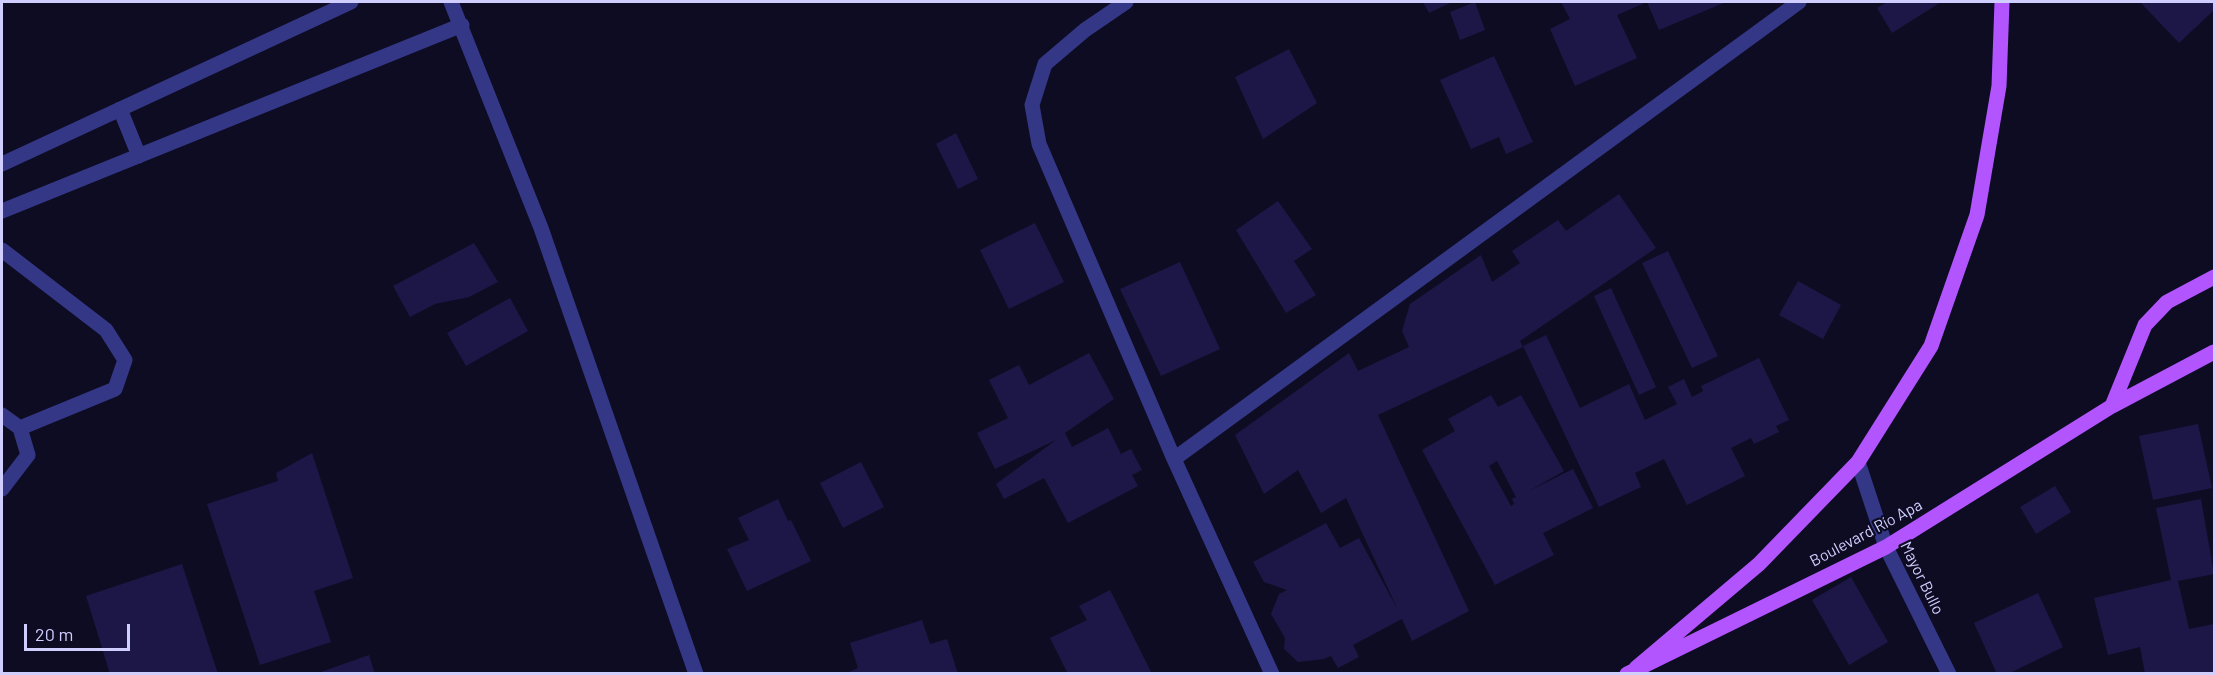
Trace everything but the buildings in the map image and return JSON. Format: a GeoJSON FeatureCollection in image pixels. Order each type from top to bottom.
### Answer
{"type":"FeatureCollection","features":[{"type":"Feature","properties":{"kind":"main road"},"geometry":{"type":"LineString","coordinates":[[1631,671],[1759,564],[1858,462],[1931,346],[1977,215],[1999,86],[2002,2]]}},
{"type":"Feature","properties":{"kind":"main road"},"geometry":{"type":"LineString","coordinates":[[2112,406],[2145,325],[2167,302],[2214,277]]}},
{"type":"Feature","properties":{"kind":"main road","name":"Boulevard Río Apa"},"geometry":{"type":"LineString","coordinates":[[1631,671],[1886,546],[2112,406],[2214,352]]}},
{"type":"Feature","properties":{"kind":"street"},"geometry":{"type":"LineString","coordinates":[[2,164],[351,2]]}},
{"type":"Feature","properties":{"kind":"street"},"geometry":{"type":"LineString","coordinates":[[451,2],[541,228],[696,674]]}},
{"type":"Feature","properties":{"kind":"street"},"geometry":{"type":"LineString","coordinates":[[1126,2],[1085,30],[1045,64],[1032,105],[1039,144],[1174,459],[1272,674]]}},
{"type":"Feature","properties":{"kind":"street"},"geometry":{"type":"LineString","coordinates":[[1174,459],[1799,2]]}},
{"type":"Feature","properties":{"kind":"street"},"geometry":{"type":"LineString","coordinates":[[2,211],[462,26]]}},
{"type":"Feature","properties":{"kind":"street"},"geometry":{"type":"LineString","coordinates":[[120,109],[139,156]]}},
{"type":"Feature","properties":{"kind":"street"},"geometry":{"type":"LineString","coordinates":[[2,250],[106,330],[124,360],[115,389],[20,428]]}},
{"type":"Feature","properties":{"kind":"street"},"geometry":{"type":"LineString","coordinates":[[2,415],[20,428],[28,455],[2,489]]}},
{"type":"Feature","properties":{"kind":"street","name":"Mayor Bullo"},"geometry":{"type":"LineString","coordinates":[[1858,462],[1886,546],[1949,674]]}}]}
